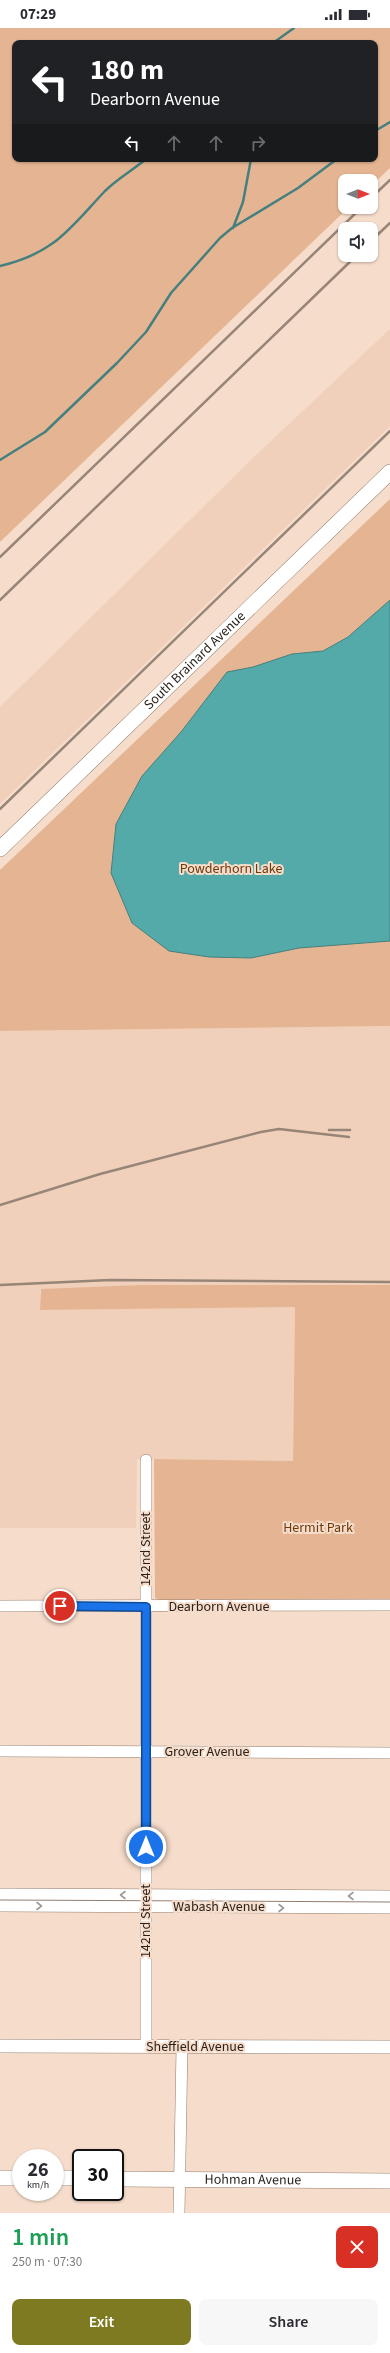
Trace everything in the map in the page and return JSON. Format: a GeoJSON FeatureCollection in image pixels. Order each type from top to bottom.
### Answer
{"type":"FeatureCollection","features":[{"type":"Feature","properties":{"kind":"main road","name":"South Brainard Avenue"},"geometry":{"type":"LineString","coordinates":[[0,849],[390,472]]}},
{"type":"Feature","properties":{"kind":"main road"},"geometry":{"type":"LineString","coordinates":[[0,2178],[12,2178]]}},
{"type":"Feature","properties":{"kind":"main road","name":"Hohman Avenue"},"geometry":{"type":"LineString","coordinates":[[124,2179],[390,2180]]}},
{"type":"Feature","properties":{"kind":"street","name":"142nd Street"},"geometry":{"type":"LineString","coordinates":[[146,1460],[146,2046]]}},
{"type":"Feature","properties":{"kind":"street","name":"Dearborn Avenue"},"geometry":{"type":"LineString","coordinates":[[0,1606],[146,1607],[390,1605]]}},
{"type":"Feature","properties":{"kind":"street","name":"Grover Avenue"},"geometry":{"type":"LineString","coordinates":[[0,1752],[390,1753]]}},
{"type":"Feature","properties":{"kind":"street","name":"Wabash Avenue"},"geometry":{"type":"LineString","coordinates":[[0,1894],[390,1896]]}},
{"type":"Feature","properties":{"kind":"street","name":"Wabash Avenue"},"geometry":{"type":"LineString","coordinates":[[0,1906],[390,1908]]}},
{"type":"Feature","properties":{"kind":"street","name":"Sheffield Avenue"},"geometry":{"type":"LineString","coordinates":[[0,2046],[390,2047]]}},
{"type":"Feature","properties":{"kind":"street"},"geometry":{"type":"LineString","coordinates":[[179,2213],[182,2047]]}},
{"type":"Feature","properties":{"kind":"shaded area"},"geometry":{"type":"Polygon","coordinates":[[[390,329],[390,426],[0,804],[0,707],[255,456],[390,329]]]}},
{"type":"Feature","properties":{"kind":"shaded area"},"geometry":{"type":"Polygon","coordinates":[[[390,1026],[390,1285],[140,1285],[40,1290],[41,1310],[295,1307],[293,1461],[137,1459],[136,1528],[0,1528],[0,1031],[390,1026]]]}},
{"type":"Feature","properties":{"kind":"green space"},"geometry":{"type":"Polygon","coordinates":[[[0,28],[390,28],[390,168],[378,179],[378,174],[338,174],[338,214],[342,214],[0,542],[0,28]]]}},
{"type":"Feature","properties":{"kind":"green space","name":"Powderhorn Lake"},"geometry":{"type":"Polygon","coordinates":[[[390,499],[390,1026],[0,1031],[0,870],[390,499]]]}},
{"type":"Feature","properties":{"kind":"green space","name":"Hermit Park"},"geometry":{"type":"Polygon","coordinates":[[[140,1285],[390,1285],[390,1601],[159,1600],[155,1598],[154,1459],[293,1461],[295,1307],[40,1310],[41,1289],[140,1285]]]}},
{"type":"Feature","properties":{"kind":"water","name":"Powderhorn Lake"},"geometry":{"type":"Polygon","coordinates":[[[390,600],[390,941],[299,948],[251,958],[209,957],[169,951],[132,923],[111,873],[116,824],[142,776],[181,732],[227,672],[253,667],[292,654],[323,651],[348,637],[390,600]]]}},
{"type":"Feature","properties":{"kind":"waterway"},"geometry":{"type":"LineString","coordinates":[[277,40],[294,28]]}},
{"type":"Feature","properties":{"kind":"waterway"},"geometry":{"type":"LineString","coordinates":[[378,129],[390,122]]}},
{"type":"Feature","properties":{"kind":"waterway"},"geometry":{"type":"LineString","coordinates":[[0,266],[19,261],[48,247],[60,238],[105,191],[142,162]]}},
{"type":"Feature","properties":{"kind":"waterway"},"geometry":{"type":"LineString","coordinates":[[233,228],[243,202],[250,162]]}},
{"type":"Feature","properties":{"kind":"waterway"},"geometry":{"type":"LineString","coordinates":[[0,460],[45,432],[117,363],[146,332],[171,293],[220,238],[232,228],[298,188],[333,162]]}},
{"type":"Feature","properties":{"kind":"railway"},"geometry":{"type":"LineString","coordinates":[[378,191],[390,180]]}},
{"type":"Feature","properties":{"kind":"railway"},"geometry":{"type":"LineString","coordinates":[[0,557],[355,214]]}},
{"type":"Feature","properties":{"kind":"railway"},"geometry":{"type":"LineString","coordinates":[[378,234],[390,223]]}},
{"type":"Feature","properties":{"kind":"railway"},"geometry":{"type":"LineString","coordinates":[[0,600],[350,262]]}},
{"type":"Feature","properties":{"kind":"railway"},"geometry":{"type":"LineString","coordinates":[[0,809],[390,431]]}},
{"type":"Feature","properties":{"kind":"railway"},"geometry":{"type":"LineString","coordinates":[[0,1205],[100,1174],[261,1132],[279,1129],[349,1137]]}},
{"type":"Feature","properties":{"kind":"railway"},"geometry":{"type":"LineString","coordinates":[[329,1130],[350,1130]]}},
{"type":"Feature","properties":{"kind":"railway"},"geometry":{"type":"LineString","coordinates":[[0,1285],[110,1280],[390,1282]]}},
{"type":"Feature","properties":{"kind":"route"},"geometry":{"type":"LineString","coordinates":[[60,1606],[146,1607],[146,1847]]}}]}
